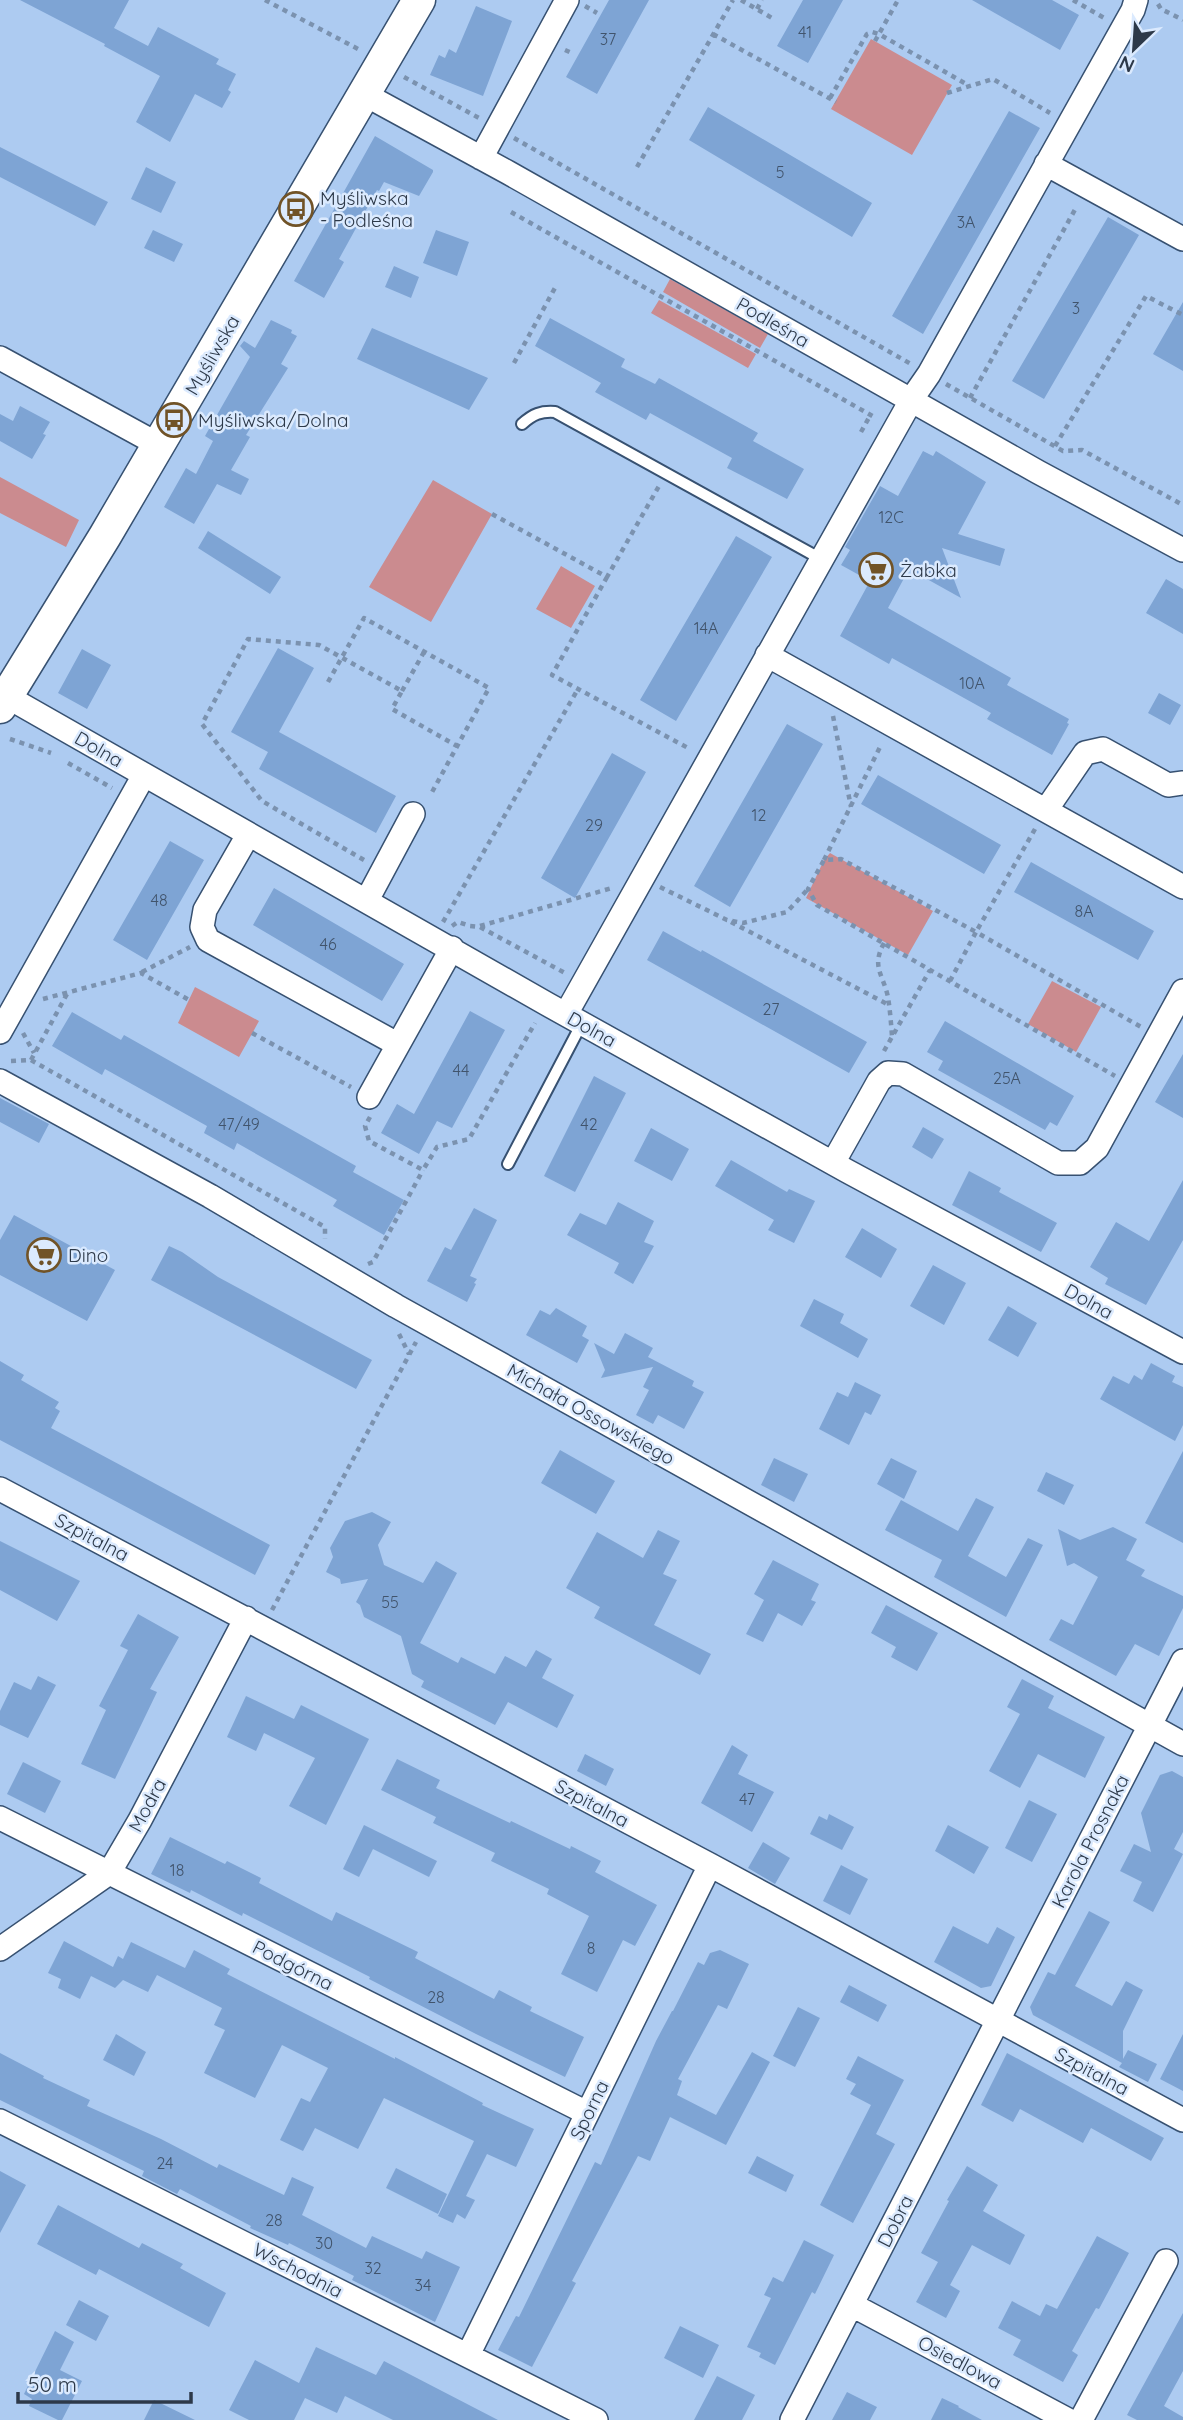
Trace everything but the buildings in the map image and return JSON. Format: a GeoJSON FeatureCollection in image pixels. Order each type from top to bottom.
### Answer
{"type":"FeatureCollection","features":[{"type":"Feature","properties":{"kind":"street","name":"Myśliwska"},"geometry":{"type":"LineString","coordinates":[[3,701],[159,445],[364,94],[390,68],[419,0]]}},
{"type":"Feature","properties":{"kind":"street"},"geometry":{"type":"LineString","coordinates":[[481,158],[567,0]]}},
{"type":"Feature","properties":{"kind":"street"},"geometry":{"type":"LineString","coordinates":[[574,1019],[632,881],[708,759],[912,399],[929,374],[1133,10],[1136,0]]}},
{"type":"Feature","properties":{"kind":"street","name":"Podleśna"},"geometry":{"type":"LineString","coordinates":[[364,94],[1183,550]]}},
{"type":"Feature","properties":{"kind":"street"},"geometry":{"type":"LineString","coordinates":[[1046,164],[1183,239]]}},
{"type":"Feature","properties":{"kind":"street"},"geometry":{"type":"LineString","coordinates":[[0,358],[159,445]]}},
{"type":"Feature","properties":{"kind":"street"},"geometry":{"type":"LineString","coordinates":[[767,655],[1183,887]]}},
{"type":"Feature","properties":{"kind":"street","name":"Dolna"},"geometry":{"type":"LineString","coordinates":[[3,701],[144,775],[367,901],[439,932],[574,1019],[1183,1352]]}},
{"type":"Feature","properties":{"kind":"street"},"geometry":{"type":"LineString","coordinates":[[1046,810],[1085,753],[1103,749],[1168,785],[1183,783]]}},
{"type":"Feature","properties":{"kind":"street"},"geometry":{"type":"LineString","coordinates":[[0,1032],[144,775]]}},
{"type":"Feature","properties":{"kind":"street"},"geometry":{"type":"LineString","coordinates":[[367,901],[413,814]]}},
{"type":"Feature","properties":{"kind":"street"},"geometry":{"type":"LineString","coordinates":[[248,835],[205,910],[202,926],[208,940],[397,1044]]}},
{"type":"Feature","properties":{"kind":"street"},"geometry":{"type":"LineString","coordinates":[[369,1097],[397,1044],[439,932]]}},
{"type":"Feature","properties":{"kind":"street"},"geometry":{"type":"LineString","coordinates":[[833,1163],[878,1081],[888,1073],[903,1074],[1058,1163],[1080,1163],[1097,1148],[1183,991]]}},
{"type":"Feature","properties":{"kind":"street","name":"Michała Ossowskiego"},"geometry":{"type":"LineString","coordinates":[[0,1081],[210,1196],[396,1306],[1183,1744]]}},
{"type":"Feature","properties":{"kind":"street","name":"Szpitalna"},"geometry":{"type":"LineString","coordinates":[[0,1489],[257,1617],[1183,2120]]}},
{"type":"Feature","properties":{"kind":"street","name":"Modra"},"geometry":{"type":"LineString","coordinates":[[0,1949],[109,1873],[257,1617]]}},
{"type":"Feature","properties":{"kind":"street","name":"Karola Prosnaka"},"geometry":{"type":"LineString","coordinates":[[998,2021],[1183,1661]]}},
{"type":"Feature","properties":{"kind":"street","name":"Podgórna"},"geometry":{"type":"LineString","coordinates":[[0,1818],[587,2113]]}},
{"type":"Feature","properties":{"kind":"street","name":"Sporna"},"geometry":{"type":"LineString","coordinates":[[468,2355],[710,1865]]}},
{"type":"Feature","properties":{"kind":"street","name":"Dobra"},"geometry":{"type":"LineString","coordinates":[[792,2420],[998,2021]]}},
{"type":"Feature","properties":{"kind":"street","name":"Wschodnia"},"geometry":{"type":"LineString","coordinates":[[0,2120],[596,2420]]}},
{"type":"Feature","properties":{"kind":"street"},"geometry":{"type":"LineString","coordinates":[[1082,2420],[1166,2261]]}},
{"type":"Feature","properties":{"kind":"street","name":"Osiedlowa"},"geometry":{"type":"LineString","coordinates":[[852,2305],[1068,2420]]}},
{"type":"Feature","properties":{"kind":"lane"},"geometry":{"type":"LineString","coordinates":[[522,424],[531,415],[542,411],[555,412],[821,559]]}},
{"type":"Feature","properties":{"kind":"lane"},"geometry":{"type":"LineString","coordinates":[[508,1164],[574,1019]]}},
{"type":"Feature","properties":{"kind":"path"},"geometry":{"type":"LineString","coordinates":[[265,0],[498,128],[1063,451],[1082,450],[1183,505]]}},
{"type":"Feature","properties":{"kind":"path"},"geometry":{"type":"LineString","coordinates":[[637,167],[733,0]]}},
{"type":"Feature","properties":{"kind":"path"},"geometry":{"type":"LineString","coordinates":[[741,0],[772,18]]}},
{"type":"Feature","properties":{"kind":"path"},"geometry":{"type":"LineString","coordinates":[[757,9],[762,0]]}},
{"type":"Feature","properties":{"kind":"path"},"geometry":{"type":"LineString","coordinates":[[875,41],[898,0]]}},
{"type":"Feature","properties":{"kind":"path"},"geometry":{"type":"LineString","coordinates":[[1073,0],[1122,28]]}},
{"type":"Feature","properties":{"kind":"path"},"geometry":{"type":"LineString","coordinates":[[1157,0],[1161,9],[1183,20]]}},
{"type":"Feature","properties":{"kind":"path"},"geometry":{"type":"LineString","coordinates":[[713,34],[833,100],[867,34],[872,32],[968,85]]}},
{"type":"Feature","properties":{"kind":"path"},"geometry":{"type":"LineString","coordinates":[[947,93],[993,79],[1060,119]]}},
{"type":"Feature","properties":{"kind":"path"},"geometry":{"type":"LineString","coordinates":[[970,398],[1088,186]]}},
{"type":"Feature","properties":{"kind":"path"},"geometry":{"type":"LineString","coordinates":[[511,212],[878,419]]}},
{"type":"Feature","properties":{"kind":"path"},"geometry":{"type":"LineString","coordinates":[[514,363],[556,286]]}},
{"type":"Feature","properties":{"kind":"path"},"geometry":{"type":"LineString","coordinates":[[1055,446],[1146,296],[1183,315]]}},
{"type":"Feature","properties":{"kind":"path"},"geometry":{"type":"LineString","coordinates":[[861,432],[870,414]]}},
{"type":"Feature","properties":{"kind":"path"},"geometry":{"type":"LineString","coordinates":[[667,473],[552,675],[708,759]]}},
{"type":"Feature","properties":{"kind":"path"},"geometry":{"type":"LineString","coordinates":[[492,514],[607,577]]}},
{"type":"Feature","properties":{"kind":"path"},"geometry":{"type":"LineString","coordinates":[[328,682],[365,618],[489,688],[431,794]]}},
{"type":"Feature","properties":{"kind":"path"},"geometry":{"type":"LineString","coordinates":[[383,871],[266,803],[202,724],[248,639],[319,645],[402,691]]}},
{"type":"Feature","properties":{"kind":"path"},"geometry":{"type":"LineString","coordinates":[[424,652],[392,709],[457,746]]}},
{"type":"Feature","properties":{"kind":"path"},"geometry":{"type":"LineString","coordinates":[[439,932],[578,689]]}},
{"type":"Feature","properties":{"kind":"path"},"geometry":{"type":"LineString","coordinates":[[828,691],[851,808]]}},
{"type":"Feature","properties":{"kind":"path"},"geometry":{"type":"LineString","coordinates":[[727,920],[743,923],[788,912],[808,889],[891,725]]}},
{"type":"Feature","properties":{"kind":"path"},"geometry":{"type":"LineString","coordinates":[[10,739],[51,754]]}},
{"type":"Feature","properties":{"kind":"path"},"geometry":{"type":"LineString","coordinates":[[68,763],[122,794]]}},
{"type":"Feature","properties":{"kind":"path"},"geometry":{"type":"LineString","coordinates":[[257,809],[266,803]]}},
{"type":"Feature","properties":{"kind":"path"},"geometry":{"type":"LineString","coordinates":[[950,981],[1046,810]]}},
{"type":"Feature","properties":{"kind":"path"},"geometry":{"type":"LineString","coordinates":[[824,860],[841,859],[976,932],[1157,1036]]}},
{"type":"Feature","properties":{"kind":"path"},"geometry":{"type":"LineString","coordinates":[[439,932],[458,922],[480,926],[632,881],[727,920],[889,1005]]}},
{"type":"Feature","properties":{"kind":"path"},"geometry":{"type":"LineString","coordinates":[[808,889],[817,905],[1131,1085]]}},
{"type":"Feature","properties":{"kind":"path"},"geometry":{"type":"LineString","coordinates":[[480,926],[572,976]]}},
{"type":"Feature","properties":{"kind":"path"},"geometry":{"type":"LineString","coordinates":[[14,1008],[141,973],[208,940]]}},
{"type":"Feature","properties":{"kind":"path"},"geometry":{"type":"LineString","coordinates":[[884,943],[879,953],[877,972],[886,988],[892,1037]]}},
{"type":"Feature","properties":{"kind":"path"},"geometry":{"type":"LineString","coordinates":[[888,1073],[881,1057],[930,970]]}},
{"type":"Feature","properties":{"kind":"path"},"geometry":{"type":"LineString","coordinates":[[141,973],[189,1000]]}},
{"type":"Feature","properties":{"kind":"path"},"geometry":{"type":"LineString","coordinates":[[31,1060],[68,993]]}},
{"type":"Feature","properties":{"kind":"path"},"geometry":{"type":"LineString","coordinates":[[363,1265],[373,1262],[437,1147],[469,1139],[541,1014]]}},
{"type":"Feature","properties":{"kind":"path"},"geometry":{"type":"LineString","coordinates":[[252,1033],[378,1103],[365,1126],[369,1141],[423,1170]]}},
{"type":"Feature","properties":{"kind":"path"},"geometry":{"type":"LineString","coordinates":[[0,1062],[31,1060],[325,1227],[325,1244]]}},
{"type":"Feature","properties":{"kind":"path"},"geometry":{"type":"LineString","coordinates":[[257,1617],[416,1342]]}},
{"type":"Feature","properties":{"kind":"shaded area"},"geometry":{"type":"Polygon","coordinates":[[[871,39],[952,85],[912,155],[831,109],[871,39]]]}},
{"type":"Feature","properties":{"kind":"shaded area"},"geometry":{"type":"Polygon","coordinates":[[[670,279],[768,334],[760,348],[663,292],[670,279]]]}},
{"type":"Feature","properties":{"kind":"shaded area"},"geometry":{"type":"Polygon","coordinates":[[[659,300],[756,354],[748,368],[651,313],[659,300]]]}},
{"type":"Feature","properties":{"kind":"shaded area"},"geometry":{"type":"Polygon","coordinates":[[[0,477],[79,520],[66,547],[0,513],[0,477]]]}},
{"type":"Feature","properties":{"kind":"shaded area"},"geometry":{"type":"Polygon","coordinates":[[[433,480],[492,514],[431,622],[369,587],[433,480]]]}},
{"type":"Feature","properties":{"kind":"shaded area"},"geometry":{"type":"Polygon","coordinates":[[[561,566],[595,586],[571,628],[536,609],[561,566]]]}},
{"type":"Feature","properties":{"kind":"shaded area"},"geometry":{"type":"Polygon","coordinates":[[[830,853],[933,911],[908,955],[806,898],[830,853]]]}},
{"type":"Feature","properties":{"kind":"shaded area"},"geometry":{"type":"Polygon","coordinates":[[[1052,981],[1101,1007],[1076,1052],[1028,1024],[1052,981]]]}},
{"type":"Feature","properties":{"kind":"shaded area"},"geometry":{"type":"Polygon","coordinates":[[[195,987],[259,1021],[239,1057],[178,1023],[195,987]]]}},
{"type":"Feature","properties":{"kind":"place","name":"Myśliwska - Podleśna"},"geometry":{"type":"Point","coordinates":[296,209]}},
{"type":"Feature","properties":{"kind":"place","name":"Myśliwska/Dolna"},"geometry":{"type":"Point","coordinates":[174,420]}},
{"type":"Feature","properties":{"kind":"place","name":"Żabka"},"geometry":{"type":"Point","coordinates":[876,570]}},
{"type":"Feature","properties":{"kind":"place","name":"Dino"},"geometry":{"type":"Point","coordinates":[44,1255]}}]}
